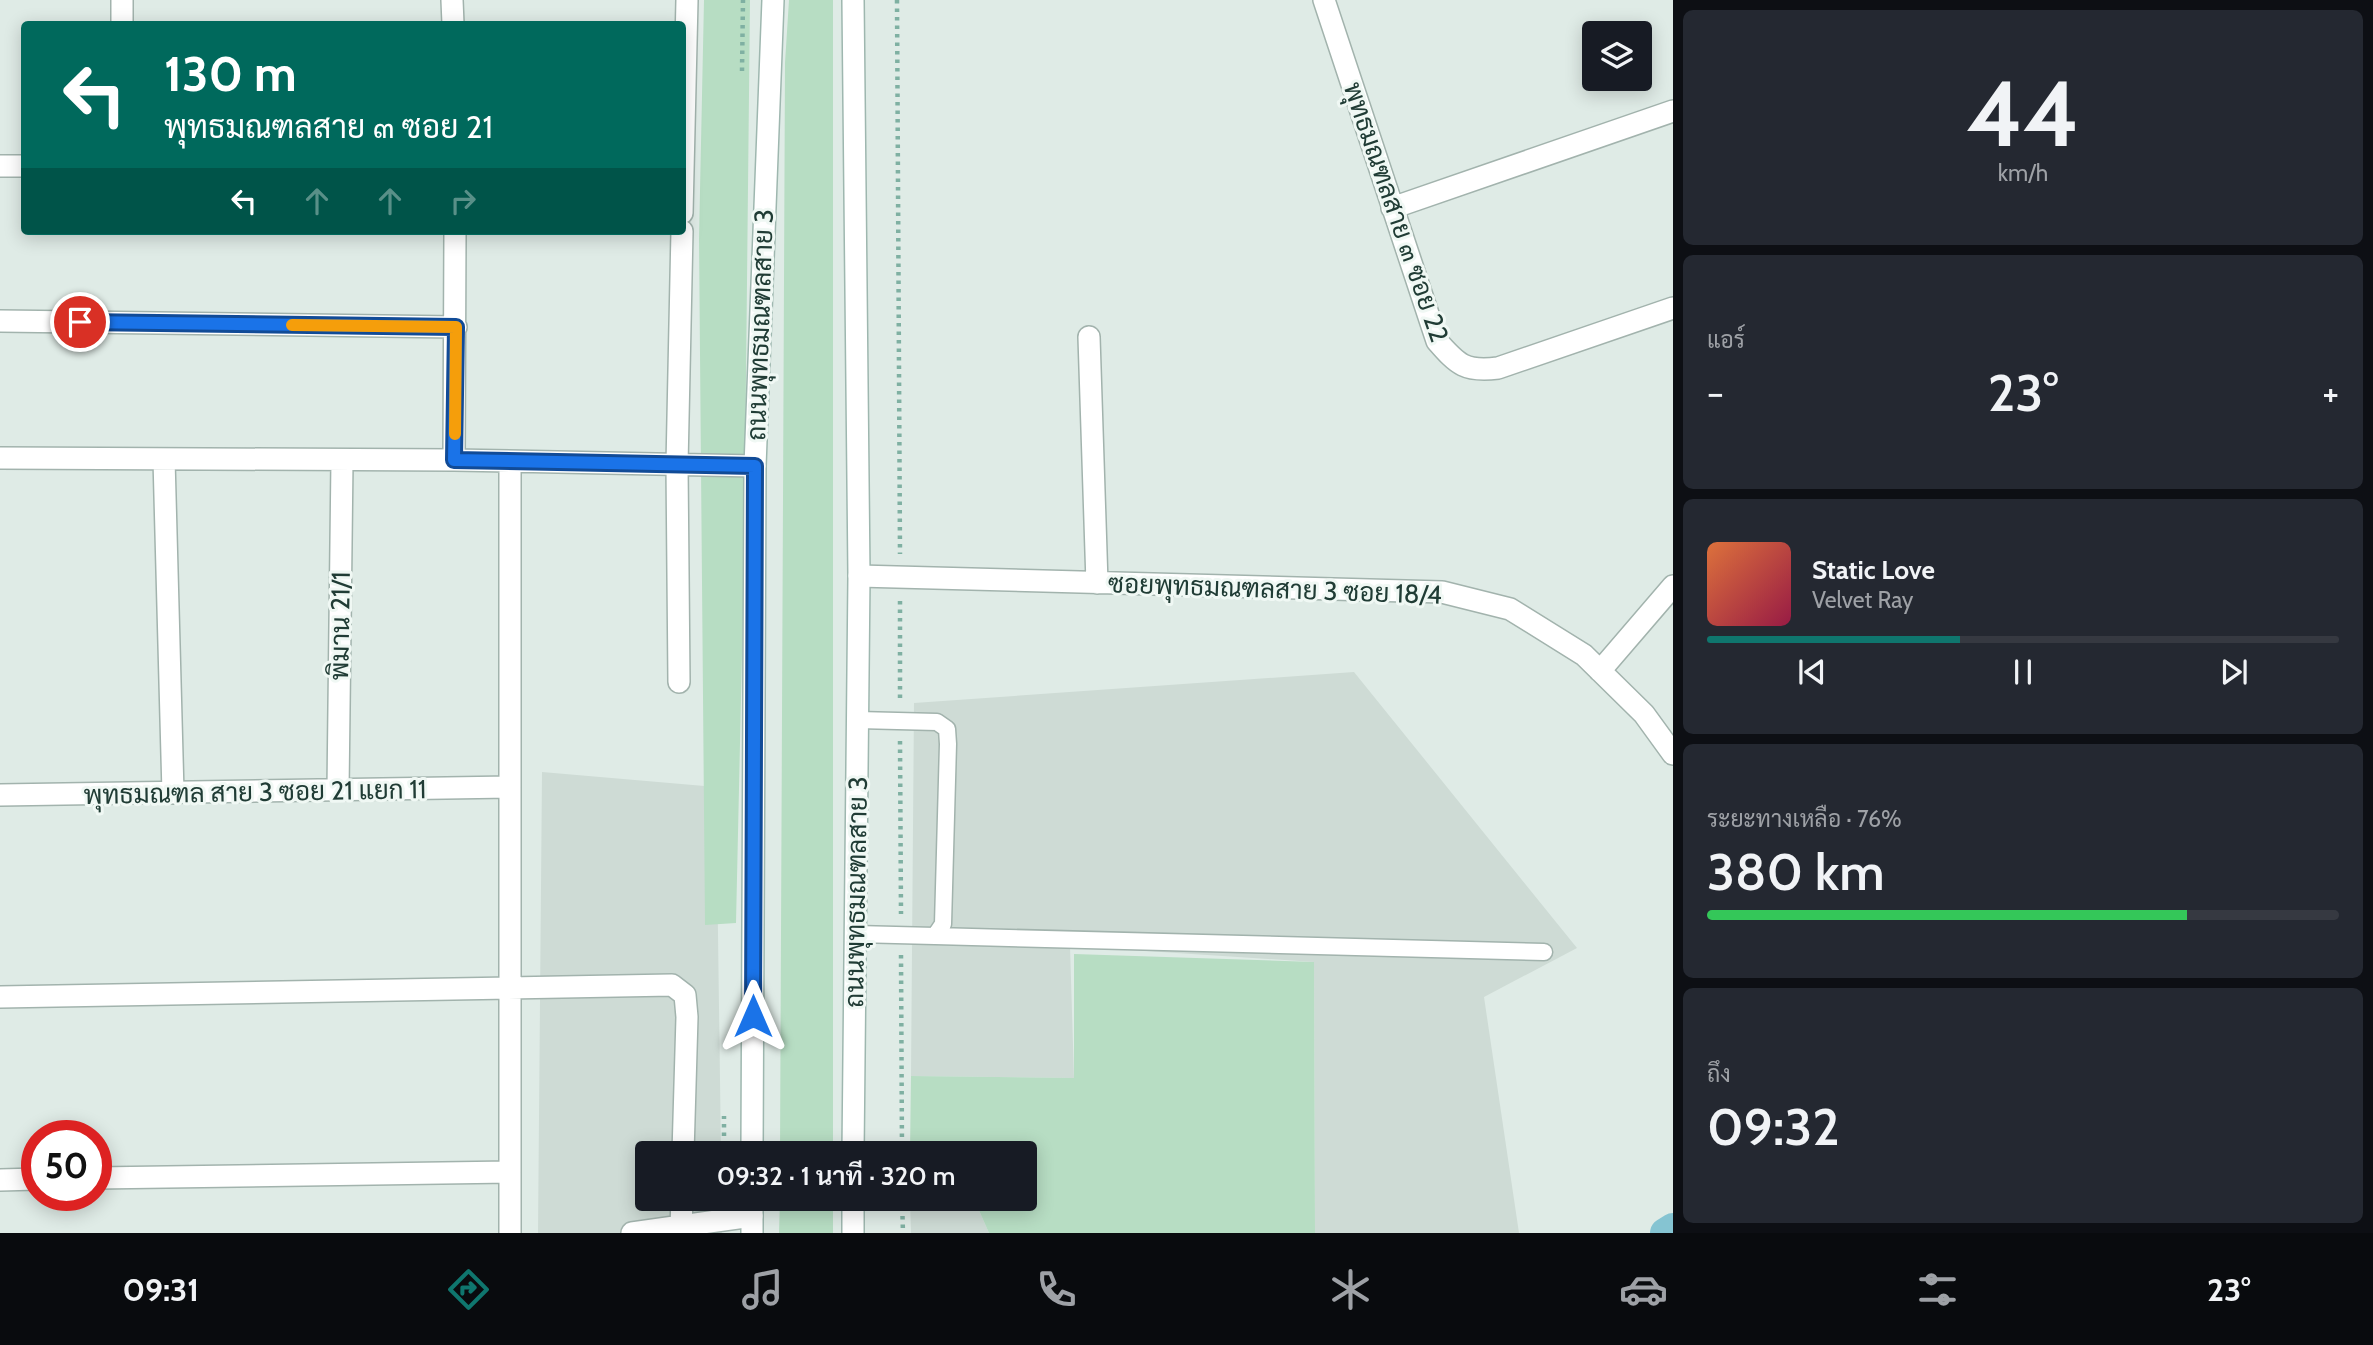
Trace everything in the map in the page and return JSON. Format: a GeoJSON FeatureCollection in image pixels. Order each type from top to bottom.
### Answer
{"type":"FeatureCollection","features":[{"type":"Feature","properties":{"kind":"street"},"geometry":{"type":"LineString","coordinates":[[122,0],[122,21]]}},
{"type":"Feature","properties":{"kind":"street"},"geometry":{"type":"LineString","coordinates":[[452,0],[453,21]]}},
{"type":"Feature","properties":{"kind":"street"},"geometry":{"type":"LineString","coordinates":[[686,43],[687,0]]}},
{"type":"Feature","properties":{"kind":"street","name":"ถนนพุทธมณฑลสาย 3"},"geometry":{"type":"LineString","coordinates":[[752,1141],[755,466],[773,0]]}},
{"type":"Feature","properties":{"kind":"street","name":"ถนนพุทธมณฑลสาย 3"},"geometry":{"type":"LineString","coordinates":[[853,0],[859,576],[853,1141]]}},
{"type":"Feature","properties":{"kind":"street","name":"พุทธมณฑลสาย ๓ ซอย 22"},"geometry":{"type":"LineString","coordinates":[[1329,2],[1392,208],[1437,341],[1453,360],[1475,371],[1498,368],[1673,308]]}},
{"type":"Feature","properties":{"kind":"street"},"geometry":{"type":"LineString","coordinates":[[1392,208],[1673,111]]}},
{"type":"Feature","properties":{"kind":"street"},"geometry":{"type":"LineString","coordinates":[[0,166],[21,166]]}},
{"type":"Feature","properties":{"kind":"street"},"geometry":{"type":"LineString","coordinates":[[454,460],[455,235]]}},
{"type":"Feature","properties":{"kind":"street"},"geometry":{"type":"LineString","coordinates":[[679,682],[677,465],[682,235]]}},
{"type":"Feature","properties":{"kind":"street"},"geometry":{"type":"LineString","coordinates":[[0,321],[456,327]]}},
{"type":"Feature","properties":{"kind":"street"},"geometry":{"type":"LineString","coordinates":[[1089,337],[1097,583]]}},
{"type":"Feature","properties":{"kind":"street"},"geometry":{"type":"LineString","coordinates":[[0,458],[454,460],[755,466]]}},
{"type":"Feature","properties":{"kind":"street"},"geometry":{"type":"LineString","coordinates":[[164,459],[173,793]]}},
{"type":"Feature","properties":{"kind":"street","name":"พิมาน 21/1"},"geometry":{"type":"LineString","coordinates":[[338,790],[342,461]]}},
{"type":"Feature","properties":{"kind":"street"},"geometry":{"type":"LineString","coordinates":[[510,463],[510,1233]]}},
{"type":"Feature","properties":{"kind":"street","name":"ซอยพุทธมณฑลสาย 3 ซอย 18/4"},"geometry":{"type":"LineString","coordinates":[[859,576],[1442,592],[1510,609],[1584,655],[1644,714],[1673,754]]}},
{"type":"Feature","properties":{"kind":"street"},"geometry":{"type":"LineString","coordinates":[[1600,671],[1673,586]]}},
{"type":"Feature","properties":{"kind":"street","name":"พุทธมณฑล สาย 3 ซอย 21 แยก 11"},"geometry":{"type":"LineString","coordinates":[[0,795],[510,788]]}},
{"type":"Feature","properties":{"kind":"street"},"geometry":{"type":"LineString","coordinates":[[0,997],[671,985],[685,995],[687,1017],[683,1141]]}},
{"type":"Feature","properties":{"kind":"street"},"geometry":{"type":"LineString","coordinates":[[112,1178],[510,1172]]}},
{"type":"Feature","properties":{"kind":"street"},"geometry":{"type":"LineString","coordinates":[[0,1180],[21,1179]]}},
{"type":"Feature","properties":{"kind":"street"},"geometry":{"type":"LineString","coordinates":[[681,1226],[682,1211]]}},
{"type":"Feature","properties":{"kind":"street"},"geometry":{"type":"LineString","coordinates":[[853,1211],[853,1233]]}},
{"type":"Feature","properties":{"kind":"street"},"geometry":{"type":"LineString","coordinates":[[632,1233],[681,1226],[707,1228],[752,1216]]}},
{"type":"Feature","properties":{"kind":"lane"},"geometry":{"type":"LineString","coordinates":[[858,720],[937,722],[947,729],[944,917],[935,936]]}},
{"type":"Feature","properties":{"kind":"lane"},"geometry":{"type":"LineString","coordinates":[[856,934],[1545,952]]}},
{"type":"Feature","properties":{"kind":"path"},"geometry":{"type":"LineString","coordinates":[[902,1211],[903,1233]]}},
{"type":"Feature","properties":{"kind":"shaded area"},"geometry":{"type":"Polygon","coordinates":[[[1354,672],[1577,948],[1484,997],[1519,1233],[1315,1233],[1314,962],[1070,946],[1074,1078],[911,1076],[914,703],[1354,672]]]}},
{"type":"Feature","properties":{"kind":"shaded area"},"geometry":{"type":"Polygon","coordinates":[[[542,772],[716,787],[721,1141],[635,1141],[635,1211],[721,1211],[722,1233],[538,1233],[542,772]]]}},
{"type":"Feature","properties":{"kind":"shaded area"},"geometry":{"type":"Polygon","coordinates":[[[910,1211],[979,1211],[989,1233],[911,1233],[910,1211]]]}},
{"type":"Feature","properties":{"kind":"green space"},"geometry":{"type":"Polygon","coordinates":[[[704,0],[750,0],[744,564],[736,923],[705,925],[699,239],[704,0]]]}},
{"type":"Feature","properties":{"kind":"green space"},"geometry":{"type":"Polygon","coordinates":[[[789,0],[833,0],[833,1141],[780,1141],[785,63],[789,0]]]}},
{"type":"Feature","properties":{"kind":"green space"},"geometry":{"type":"Polygon","coordinates":[[[1074,954],[1314,962],[1315,1233],[989,1233],[979,1211],[1037,1211],[1037,1141],[910,1141],[911,1076],[1074,1078],[1074,954]]]}},
{"type":"Feature","properties":{"kind":"green space"},"geometry":{"type":"Polygon","coordinates":[[[780,1211],[833,1211],[833,1233],[779,1233],[780,1211]]]}},
{"type":"Feature","properties":{"kind":"waterway"},"geometry":{"type":"LineString","coordinates":[[1665,1233],[1673,1228]]}},
{"type":"Feature","properties":{"kind":"slow traffic"},"geometry":{"type":"LineString","coordinates":[[292,325],[456,327],[455,434]]}},
{"type":"Feature","properties":{"kind":"route"},"geometry":{"type":"LineString","coordinates":[[80,322],[456,327],[454,460],[755,466],[753,1016]]}}]}
